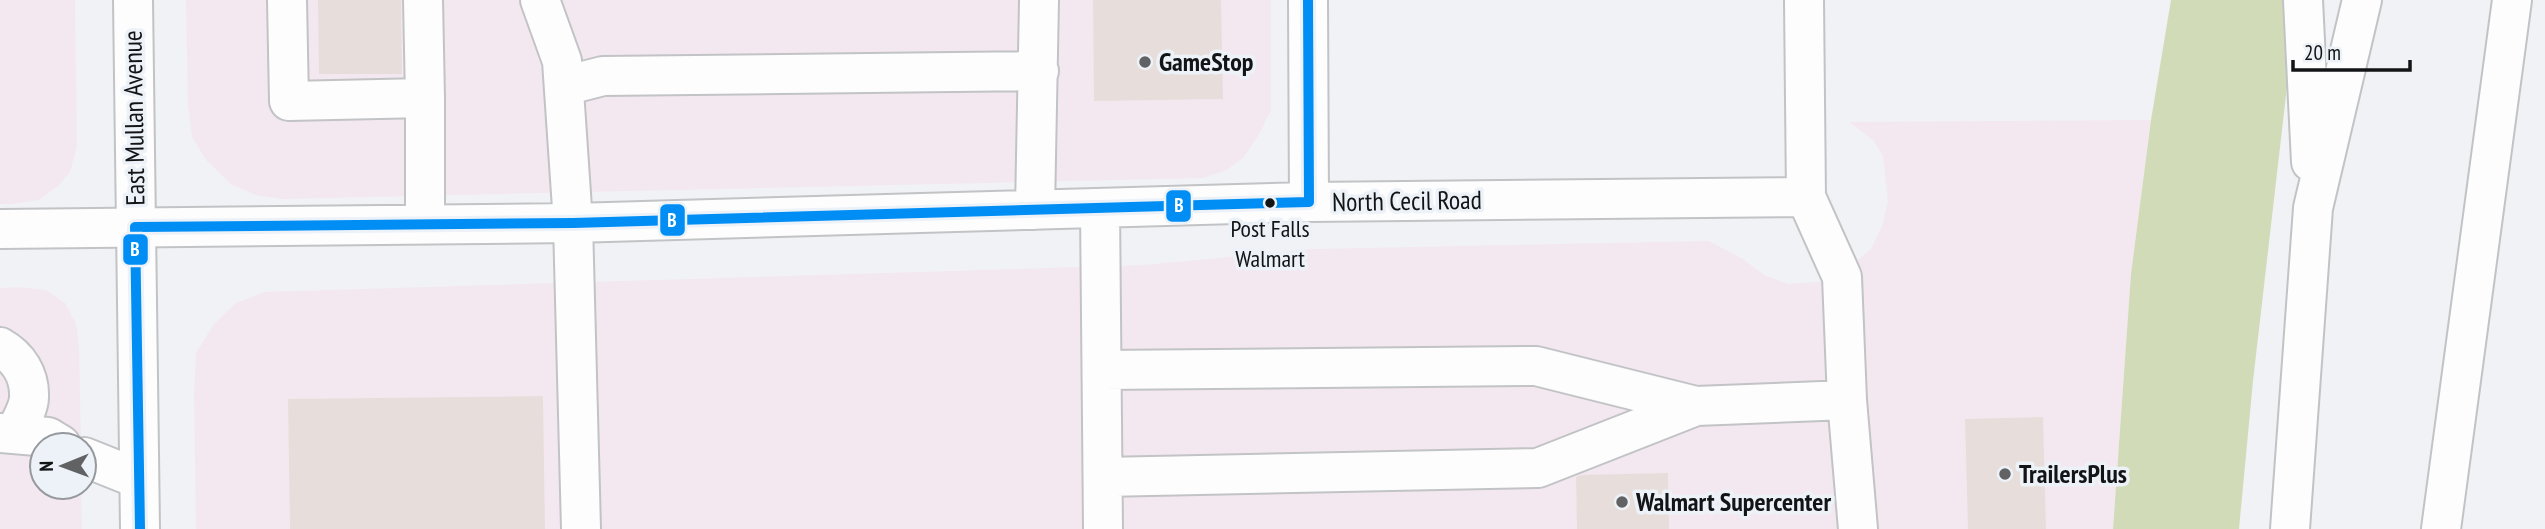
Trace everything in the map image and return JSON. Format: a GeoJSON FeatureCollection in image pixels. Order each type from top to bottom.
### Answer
{"type":"FeatureCollection","features":[{"type":"Feature","properties":{"kind":"main road","name":"East Mullan Avenue"},"geometry":{"type":"LineString","coordinates":[[133,0],[140,529]]}},
{"type":"Feature","properties":{"kind":"main road"},"geometry":{"type":"LineString","coordinates":[[287,0],[289,101],[425,98]]}},
{"type":"Feature","properties":{"kind":"main road"},"geometry":{"type":"LineString","coordinates":[[423,0],[425,224]]}},
{"type":"Feature","properties":{"kind":"main road"},"geometry":{"type":"LineString","coordinates":[[540,0],[562,61],[564,86],[573,223],[581,529]]}},
{"type":"Feature","properties":{"kind":"main road"},"geometry":{"type":"LineString","coordinates":[[1035,210],[1039,0]]}},
{"type":"Feature","properties":{"kind":"main road"},"geometry":{"type":"LineString","coordinates":[[1308,0],[1309,202]]}},
{"type":"Feature","properties":{"kind":"main road"},"geometry":{"type":"LineString","coordinates":[[1804,0],[1806,197],[1842,277],[1847,400],[1858,529]]}},
{"type":"Feature","properties":{"kind":"main road"},"geometry":{"type":"LineString","coordinates":[[2290,529],[2314,208],[2303,0]]}},
{"type":"Feature","properties":{"kind":"main road"},"geometry":{"type":"LineString","coordinates":[[2314,208],[2362,0]]}},
{"type":"Feature","properties":{"kind":"main road"},"geometry":{"type":"LineString","coordinates":[[2441,529],[2512,0]]}},
{"type":"Feature","properties":{"kind":"main road"},"geometry":{"type":"LineString","coordinates":[[564,86],[603,76],[1039,71]]}},
{"type":"Feature","properties":{"kind":"main road","name":"North Cecil Road"},"geometry":{"type":"LineString","coordinates":[[0,229],[573,223],[1309,202],[1806,197]]}},
{"type":"Feature","properties":{"kind":"main road"},"geometry":{"type":"LineString","coordinates":[[1100,208],[1103,529]]}},
{"type":"Feature","properties":{"kind":"main road"},"geometry":{"type":"LineString","coordinates":[[0,346],[11,353],[24,370],[30,398],[8,433],[28,435]]}},
{"type":"Feature","properties":{"kind":"main road"},"geometry":{"type":"LineString","coordinates":[[1102,370],[1536,366],[1696,407],[1847,400]]}},
{"type":"Feature","properties":{"kind":"main road"},"geometry":{"type":"LineString","coordinates":[[1103,477],[1538,468],[1696,407]]}},
{"type":"Feature","properties":{"kind":"main road"},"geometry":{"type":"LineString","coordinates":[[98,463],[139,479]]}},
{"type":"Feature","properties":{"kind":"shaded area"},"geometry":{"type":"Polygon","coordinates":[[[0,0],[75,0],[77,146],[70,172],[59,185],[39,200],[11,204],[0,204],[0,0]]]}},
{"type":"Feature","properties":{"kind":"shaded area"},"geometry":{"type":"Polygon","coordinates":[[[186,0],[1271,0],[1271,110],[1243,158],[1227,170],[1203,178],[283,199],[255,195],[231,184],[206,160],[192,137],[188,105],[186,0]]]}},
{"type":"Feature","properties":{"kind":"shaded area"},"geometry":{"type":"Polygon","coordinates":[[[2151,120],[2131,274],[2113,529],[196,529],[196,353],[214,324],[236,303],[264,292],[1145,265],[1313,249],[1709,241],[1743,259],[1764,275],[1788,284],[1832,281],[1871,249],[1882,226],[1888,201],[1883,156],[1873,140],[1849,122],[2151,120]]]}},
{"type":"Feature","properties":{"kind":"shaded area"},"geometry":{"type":"Polygon","coordinates":[[[0,288],[46,290],[65,303],[76,324],[81,431],[28,431],[28,501],[81,501],[82,529],[0,529],[0,288]]]}},
{"type":"Feature","properties":{"kind":"green space"},"geometry":{"type":"Polygon","coordinates":[[[2171,0],[2297,0],[2253,381],[2239,529],[2113,529],[2131,274],[2151,120],[2171,0]]]}},
{"type":"Feature","properties":{"kind":"building"},"geometry":{"type":"Polygon","coordinates":[[[318,0],[401,0],[402,74],[319,74],[318,0]]]}},
{"type":"Feature","properties":{"kind":"building"},"geometry":{"type":"Polygon","coordinates":[[[1093,0],[1221,0],[1223,99],[1094,101],[1093,0]]]}},
{"type":"Feature","properties":{"kind":"building"},"geometry":{"type":"Polygon","coordinates":[[[543,396],[545,529],[290,529],[288,399],[543,396]]]}},
{"type":"Feature","properties":{"kind":"building","name":"TrailersPlus"},"geometry":{"type":"Polygon","coordinates":[[[2043,417],[2046,529],[1968,529],[1965,419],[2043,417]]]}},
{"type":"Feature","properties":{"kind":"building","name":"Walmart Supercenter"},"geometry":{"type":"Polygon","coordinates":[[[1668,473],[1669,529],[1577,529],[1576,477],[1668,473]]]}},
{"type":"Feature","properties":{"kind":"transit line","name":"B"},"geometry":{"type":"LineString","coordinates":[[140,529],[135,227],[573,223],[1309,202],[1308,0]]}},
{"type":"Feature","properties":{"kind":"place","name":"GameStop"},"geometry":{"type":"Point","coordinates":[1145,62]}},
{"type":"Feature","properties":{"kind":"place","name":"Post Falls Walmart"},"geometry":{"type":"Point","coordinates":[1270,203]}},
{"type":"Feature","properties":{"kind":"place","name":"TrailersPlus"},"geometry":{"type":"Point","coordinates":[2005,474]}},
{"type":"Feature","properties":{"kind":"place","name":"Walmart Supercenter"},"geometry":{"type":"Point","coordinates":[1622,502]}}]}
